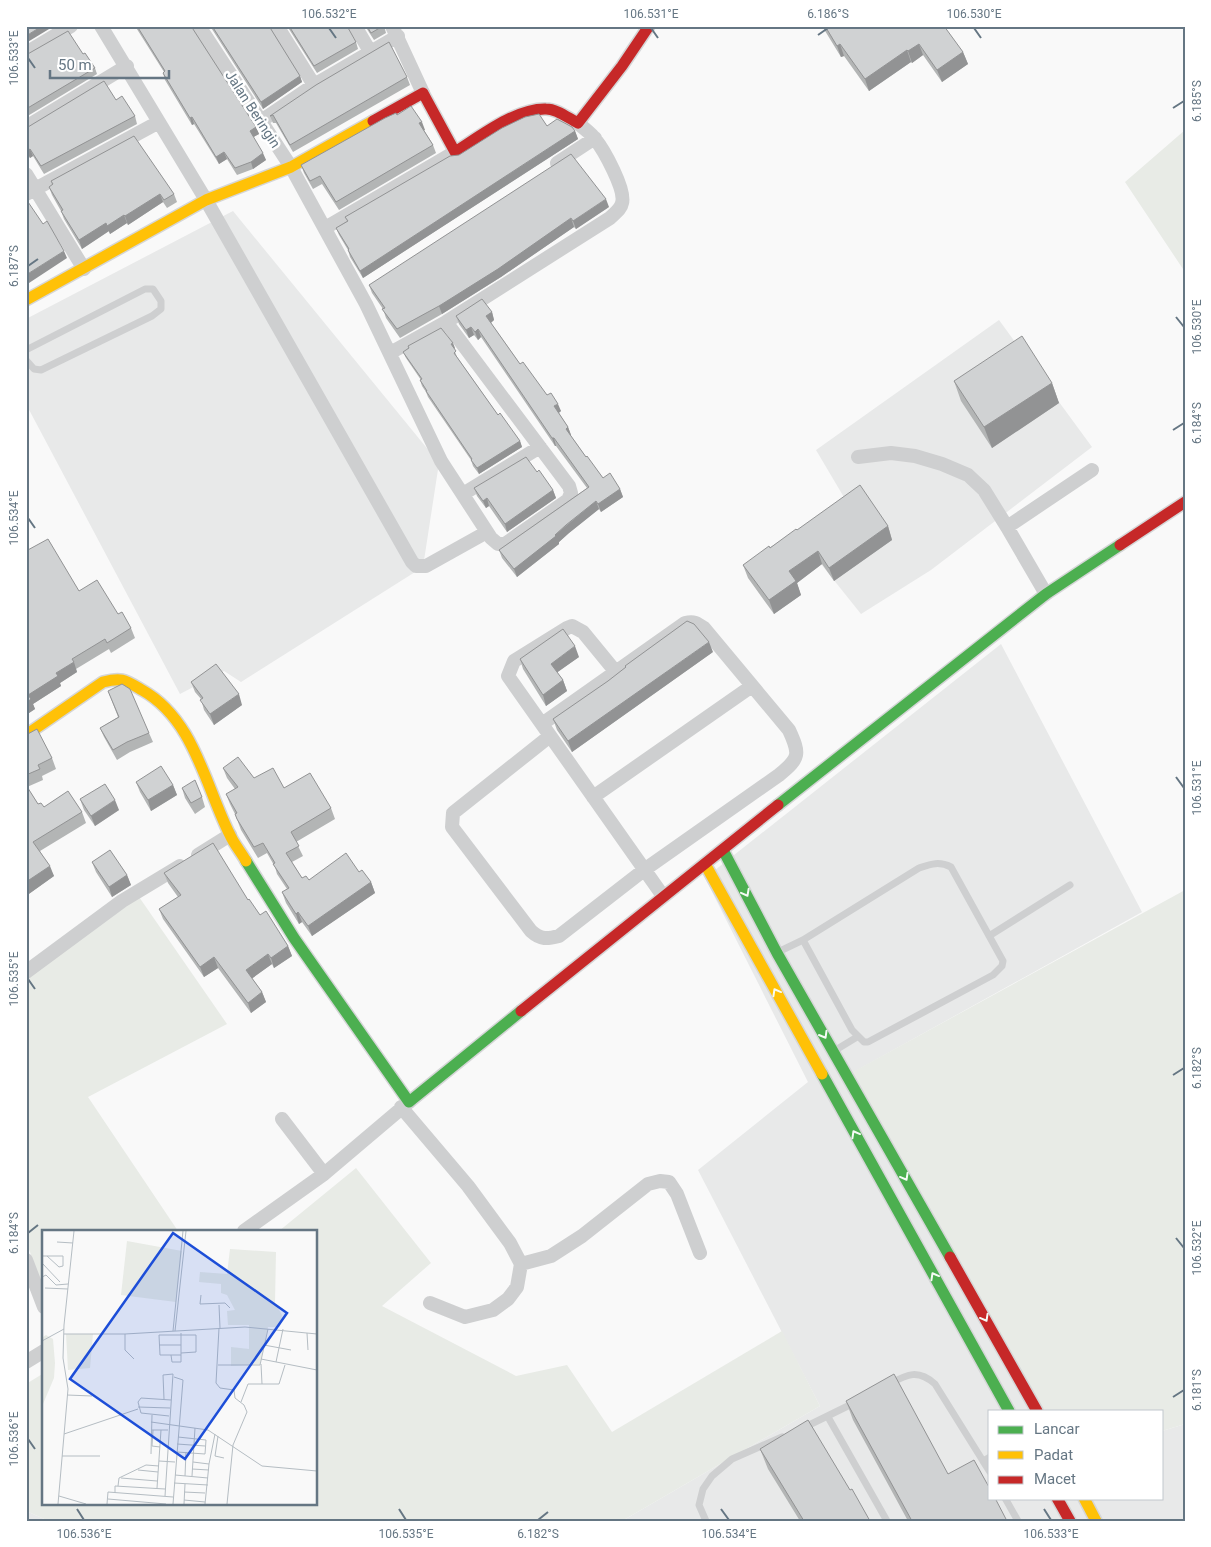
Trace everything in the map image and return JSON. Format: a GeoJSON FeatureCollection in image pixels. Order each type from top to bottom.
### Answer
{"type":"FeatureCollection","features":[{"type":"Feature","properties":{"kind":"street"},"geometry":{"type":"LineString","coordinates":[[26,53],[71,26]]}},
{"type":"Feature","properties":{"kind":"street"},"geometry":{"type":"LineString","coordinates":[[101,26],[206,200],[416,566],[426,566],[487,532],[498,544],[505,544],[568,500],[571,492],[569,486],[446,322]]}},
{"type":"Feature","properties":{"kind":"street","name":"Jalan Beringin"},"geometry":{"type":"LineString","coordinates":[[199,26],[291,167],[359,292],[442,461],[487,532]]}},
{"type":"Feature","properties":{"kind":"street"},"geometry":{"type":"LineString","coordinates":[[277,26],[314,85]]}},
{"type":"Feature","properties":{"kind":"street"},"geometry":{"type":"LineString","coordinates":[[356,26],[371,53]]}},
{"type":"Feature","properties":{"kind":"street"},"geometry":{"type":"LineString","coordinates":[[578,124],[622,66],[649,26]]}},
{"type":"Feature","properties":{"kind":"street"},"geometry":{"type":"LineString","coordinates":[[261,121],[314,85],[371,53],[395,31],[423,93],[455,152]]}},
{"type":"Feature","properties":{"kind":"street"},"geometry":{"type":"LineString","coordinates":[[26,127],[126,66]]}},
{"type":"Feature","properties":{"kind":"street"},"geometry":{"type":"LineString","coordinates":[[26,300],[206,200],[291,167],[423,93]]}},
{"type":"Feature","properties":{"kind":"street"},"geometry":{"type":"LineString","coordinates":[[325,228],[520,114],[548,109],[578,124],[595,138],[622,190],[623,201],[620,208],[610,218],[446,322],[390,353]]}},
{"type":"Feature","properties":{"kind":"street"},"geometry":{"type":"LineString","coordinates":[[31,191],[159,122]]}},
{"type":"Feature","properties":{"kind":"street"},"geometry":{"type":"LineString","coordinates":[[546,170],[595,138]]}},
{"type":"Feature","properties":{"kind":"street"},"geometry":{"type":"LineString","coordinates":[[26,174],[31,191],[84,269]]}},
{"type":"Feature","properties":{"kind":"street"},"geometry":{"type":"LineString","coordinates":[[359,292],[372,283]]}},
{"type":"Feature","properties":{"kind":"street"},"geometry":{"type":"LineString","coordinates":[[463,494],[540,447]]}},
{"type":"Feature","properties":{"kind":"street"},"geometry":{"type":"LineString","coordinates":[[858,457],[891,453],[915,456],[942,464],[968,475],[984,490],[1046,594]]}},
{"type":"Feature","properties":{"kind":"street"},"geometry":{"type":"LineString","coordinates":[[1007,527],[1092,470]]}},
{"type":"Feature","properties":{"kind":"street"},"geometry":{"type":"LineString","coordinates":[[245,1230],[324,1174],[405,1104],[663,896],[1046,594],[1185,502]]}},
{"type":"Feature","properties":{"kind":"street"},"geometry":{"type":"LineString","coordinates":[[542,724],[685,623],[692,622],[698,623],[704,628],[789,730],[796,745],[796,757],[792,765],[644,870],[559,936],[548,939],[539,938],[531,931],[452,827],[453,813],[550,736]]}},
{"type":"Feature","properties":{"kind":"street"},"geometry":{"type":"LineString","coordinates":[[615,671],[583,632],[572,626],[514,661],[508,676],[663,896]]}},
{"type":"Feature","properties":{"kind":"street"},"geometry":{"type":"LineString","coordinates":[[26,735],[103,682],[117,678],[129,682],[155,697],[178,722],[200,763],[230,835],[294,938],[405,1104],[510,1243],[521,1264],[518,1287],[508,1299],[493,1310],[465,1316],[430,1302]]}},
{"type":"Feature","properties":{"kind":"street"},"geometry":{"type":"LineString","coordinates":[[593,798],[752,686]]}},
{"type":"Feature","properties":{"kind":"street"},"geometry":{"type":"LineString","coordinates":[[26,972],[122,901],[230,835]]}},
{"type":"Feature","properties":{"kind":"street"},"geometry":{"type":"LineString","coordinates":[[723,850],[777,953],[1036,1410]]}},
{"type":"Feature","properties":{"kind":"street"},"geometry":{"type":"LineString","coordinates":[[705,864],[1008,1410]]}},
{"type":"Feature","properties":{"kind":"street"},"geometry":{"type":"LineString","coordinates":[[282,1119],[324,1174]]}},
{"type":"Feature","properties":{"kind":"street"},"geometry":{"type":"LineString","coordinates":[[865,1152],[885,1141]]}},
{"type":"Feature","properties":{"kind":"street"},"geometry":{"type":"LineString","coordinates":[[521,1264],[551,1256],[582,1236],[648,1184],[660,1181],[669,1182],[677,1194],[700,1253]]}},
{"type":"Feature","properties":{"kind":"street"},"geometry":{"type":"LineString","coordinates":[[26,1260],[42,1302]]}},
{"type":"Feature","properties":{"kind":"street"},"geometry":{"type":"LineString","coordinates":[[26,1362],[42,1352]]}},
{"type":"Feature","properties":{"kind":"street"},"geometry":{"type":"LineString","coordinates":[[1058,1500],[1070,1521]]}},
{"type":"Feature","properties":{"kind":"street"},"geometry":{"type":"LineString","coordinates":[[1085,1500],[1096,1521]]}},
{"type":"Feature","properties":{"kind":"lane"},"geometry":{"type":"LineString","coordinates":[[26,350],[145,289],[153,289],[161,301],[161,309],[152,316],[41,370],[34,369],[26,360]]}},
{"type":"Feature","properties":{"kind":"lane"},"geometry":{"type":"LineString","coordinates":[[777,953],[803,940],[919,868],[934,863],[943,863],[951,867],[1003,961],[1002,966],[998,970],[868,1042],[864,1042],[857,1037],[803,940]]}},
{"type":"Feature","properties":{"kind":"lane"},"geometry":{"type":"LineString","coordinates":[[989,936],[1070,885]]}},
{"type":"Feature","properties":{"kind":"lane"},"geometry":{"type":"LineString","coordinates":[[834,1052],[857,1037]]}},
{"type":"Feature","properties":{"kind":"lane"},"geometry":{"type":"LineString","coordinates":[[886,1386],[902,1377],[915,1373],[928,1378],[935,1384],[986,1459]]}},
{"type":"Feature","properties":{"kind":"lane"},"geometry":{"type":"LineString","coordinates":[[706,1521],[700,1505],[703,1489],[712,1476],[732,1460],[828,1417],[861,1399]]}},
{"type":"Feature","properties":{"kind":"lane"},"geometry":{"type":"LineString","coordinates":[[828,1417],[886,1521]]}},
{"type":"Feature","properties":{"kind":"lane"},"geometry":{"type":"LineString","coordinates":[[1006,1500],[1018,1521]]}},
{"type":"Feature","properties":{"kind":"shaded area"},"geometry":{"type":"Polygon","coordinates":[[[1185,130],[1185,272],[1125,182],[1185,130]]]}},
{"type":"Feature","properties":{"kind":"shaded area"},"geometry":{"type":"Polygon","coordinates":[[[233,211],[439,463],[423,567],[241,682],[224,671],[180,694],[26,404],[26,319],[233,211]]]}},
{"type":"Feature","properties":{"kind":"shaded area"},"geometry":{"type":"Polygon","coordinates":[[[999,320],[1092,447],[931,570],[861,614],[797,534],[845,499],[816,450],[999,320]]]}},
{"type":"Feature","properties":{"kind":"shaded area"},"geometry":{"type":"Polygon","coordinates":[[[1001,644],[1142,912],[850,1074],[1029,1410],[988,1410],[988,1500],[1164,1500],[1164,1430],[1185,1424],[1185,1521],[622,1521],[820,1406],[698,1170],[808,1082],[705,878],[1001,644]]]}},
{"type":"Feature","properties":{"kind":"shaded area"},"geometry":{"type":"Polygon","coordinates":[[[1185,890],[1185,1424],[1164,1430],[1164,1410],[1029,1410],[849,1074],[1185,890]]]}},
{"type":"Feature","properties":{"kind":"shaded area"},"geometry":{"type":"Polygon","coordinates":[[[137,894],[227,1024],[88,1097],[177,1230],[42,1230],[42,1285],[26,1241],[26,979],[137,894]]]}},
{"type":"Feature","properties":{"kind":"shaded area"},"geometry":{"type":"Polygon","coordinates":[[[356,1168],[431,1263],[382,1306],[516,1376],[567,1365],[612,1432],[782,1331],[820,1406],[622,1521],[49,1521],[26,1511],[26,1384],[42,1374],[42,1504],[318,1504],[318,1230],[280,1230],[356,1168]]]}},
{"type":"Feature","properties":{"kind":"shaded area"},"geometry":{"type":"Polygon","coordinates":[[[26,1511],[49,1521],[26,1521],[26,1511]]]}},
{"type":"Feature","properties":{"kind":"building"},"geometry":{"type":"Polygon","coordinates":[[[26,26],[42,26],[26,36],[26,26]]]}},
{"type":"Feature","properties":{"kind":"building"},"geometry":{"type":"Polygon","coordinates":[[[137,26],[191,26],[256,127],[250,131],[263,153],[251,162],[235,168],[224,152],[216,157],[192,117],[190,118],[163,73],[165,71],[137,26]]]}},
{"type":"Feature","properties":{"kind":"building"},"geometry":{"type":"Polygon","coordinates":[[[212,26],[269,26],[300,76],[261,102],[212,26]]]}},
{"type":"Feature","properties":{"kind":"building"},"geometry":{"type":"Polygon","coordinates":[[[289,26],[347,26],[356,42],[314,66],[289,26]]]}},
{"type":"Feature","properties":{"kind":"building"},"geometry":{"type":"Polygon","coordinates":[[[367,26],[383,26],[371,33],[367,26]]]}},
{"type":"Feature","properties":{"kind":"building"},"geometry":{"type":"Polygon","coordinates":[[[825,26],[944,26],[963,52],[937,70],[919,44],[865,79],[840,44],[837,46],[825,26]]]}},
{"type":"Feature","properties":{"kind":"building"},"geometry":{"type":"Polygon","coordinates":[[[68,31],[95,68],[26,109],[26,64],[29,62],[26,55],[68,31]]]}},
{"type":"Feature","properties":{"kind":"building"},"geometry":{"type":"Polygon","coordinates":[[[389,42],[407,77],[290,145],[273,115],[270,116],[316,85],[389,42]]]}},
{"type":"Feature","properties":{"kind":"building"},"geometry":{"type":"Polygon","coordinates":[[[104,81],[116,100],[122,96],[135,116],[41,166],[30,149],[26,150],[26,127],[104,81]]]}},
{"type":"Feature","properties":{"kind":"building"},"geometry":{"type":"Polygon","coordinates":[[[411,106],[422,122],[419,123],[433,145],[336,202],[320,176],[310,181],[301,165],[385,118],[396,113],[397,115],[411,106]]]}},
{"type":"Feature","properties":{"kind":"building"},"geometry":{"type":"Polygon","coordinates":[[[539,114],[547,126],[557,119],[572,127],[575,131],[360,271],[336,228],[348,221],[345,217],[450,156],[459,155],[502,128],[525,117],[539,114]]]}},
{"type":"Feature","properties":{"kind":"building"},"geometry":{"type":"Polygon","coordinates":[[[134,136],[174,194],[164,200],[160,194],[125,216],[107,226],[106,223],[79,240],[49,187],[53,184],[51,181],[134,136]]]}},
{"type":"Feature","properties":{"kind":"building"},"geometry":{"type":"Polygon","coordinates":[[[571,154],[606,199],[573,221],[571,218],[498,269],[439,306],[397,329],[382,309],[385,308],[369,285],[571,154]]]}},
{"type":"Feature","properties":{"kind":"building"},"geometry":{"type":"Polygon","coordinates":[[[26,199],[43,224],[47,221],[64,251],[26,275],[26,199]]]}},
{"type":"Feature","properties":{"kind":"building"},"geometry":{"type":"Polygon","coordinates":[[[482,299],[492,312],[486,316],[520,364],[523,362],[547,395],[551,393],[558,404],[554,406],[568,427],[566,429],[586,457],[603,478],[610,473],[620,489],[598,504],[596,501],[514,569],[499,550],[589,487],[554,438],[552,438],[478,329],[475,332],[471,327],[466,330],[456,316],[482,299]]]}},
{"type":"Feature","properties":{"kind":"building"},"geometry":{"type":"Polygon","coordinates":[[[441,328],[453,343],[451,344],[456,351],[454,353],[498,415],[500,413],[520,441],[477,468],[426,391],[420,380],[422,379],[403,352],[409,348],[408,346],[441,328]]]}},
{"type":"Feature","properties":{"kind":"building"},"geometry":{"type":"Polygon","coordinates":[[[1022,336],[1052,383],[984,427],[954,381],[1022,336]]]}},
{"type":"Feature","properties":{"kind":"building"},"geometry":{"type":"Polygon","coordinates":[[[526,457],[537,472],[539,470],[553,490],[505,524],[487,498],[483,501],[474,488],[526,457]]]}},
{"type":"Feature","properties":{"kind":"building"},"geometry":{"type":"Polygon","coordinates":[[[860,485],[888,526],[829,568],[818,551],[789,571],[796,581],[769,600],[743,565],[769,546],[770,548],[797,530],[860,485]]]}},
{"type":"Feature","properties":{"kind":"building"},"geometry":{"type":"Polygon","coordinates":[[[48,539],[79,591],[97,580],[118,614],[122,612],[131,628],[107,643],[105,639],[72,659],[74,662],[56,673],[58,676],[28,695],[31,699],[26,703],[26,551],[48,539]]]}},
{"type":"Feature","properties":{"kind":"building"},"geometry":{"type":"Polygon","coordinates":[[[687,621],[694,624],[709,642],[568,741],[553,719],[608,681],[625,666],[687,621]]]}},
{"type":"Feature","properties":{"kind":"building"},"geometry":{"type":"Polygon","coordinates":[[[563,629],[575,646],[551,664],[563,680],[543,695],[520,659],[563,629]]]}},
{"type":"Feature","properties":{"kind":"building"},"geometry":{"type":"Polygon","coordinates":[[[216,664],[239,694],[210,714],[200,700],[203,698],[191,682],[216,664]]]}},
{"type":"Feature","properties":{"kind":"building"},"geometry":{"type":"Polygon","coordinates":[[[122,684],[130,689],[149,733],[113,750],[100,728],[119,717],[108,691],[122,684]]]}},
{"type":"Feature","properties":{"kind":"building"},"geometry":{"type":"Polygon","coordinates":[[[37,729],[52,758],[38,765],[40,769],[26,775],[26,743],[28,742],[26,735],[37,729]]]}},
{"type":"Feature","properties":{"kind":"building"},"geometry":{"type":"Polygon","coordinates":[[[238,757],[254,778],[273,768],[284,788],[310,773],[331,808],[291,832],[299,846],[286,853],[302,878],[306,876],[309,880],[346,853],[359,872],[362,870],[371,882],[308,926],[298,912],[296,914],[282,892],[289,888],[273,864],[275,863],[263,843],[254,847],[237,819],[235,814],[237,813],[226,794],[238,787],[223,768],[238,757]]]}},
{"type":"Feature","properties":{"kind":"building"},"geometry":{"type":"Polygon","coordinates":[[[161,766],[173,785],[148,800],[136,782],[161,766]]]}},
{"type":"Feature","properties":{"kind":"building"},"geometry":{"type":"Polygon","coordinates":[[[195,780],[202,797],[191,803],[182,788],[195,780]]]}},
{"type":"Feature","properties":{"kind":"building"},"geometry":{"type":"Polygon","coordinates":[[[105,784],[115,800],[91,816],[80,799],[105,784]]]}},
{"type":"Feature","properties":{"kind":"building"},"geometry":{"type":"Polygon","coordinates":[[[26,785],[38,804],[41,803],[44,807],[68,791],[82,812],[33,842],[50,866],[26,882],[26,785]]]}},
{"type":"Feature","properties":{"kind":"building"},"geometry":{"type":"Polygon","coordinates":[[[213,843],[248,900],[260,915],[266,911],[288,946],[271,958],[268,954],[246,970],[262,992],[248,1003],[214,957],[200,967],[159,909],[181,895],[164,873],[213,843]]]}},
{"type":"Feature","properties":{"kind":"building"},"geometry":{"type":"Polygon","coordinates":[[[110,850],[127,875],[109,887],[92,862],[110,850]]]}},
{"type":"Feature","properties":{"kind":"building"},"geometry":{"type":"Polygon","coordinates":[[[894,1374],[948,1474],[974,1460],[988,1485],[988,1500],[996,1500],[1007,1521],[912,1521],[846,1401],[894,1374]]]}},
{"type":"Feature","properties":{"kind":"building"},"geometry":{"type":"Polygon","coordinates":[[[808,1420],[870,1521],[804,1521],[760,1449],[808,1420]]]}},
{"type":"Feature","properties":{"kind":"traffic: fast"},"geometry":{"type":"LineString","coordinates":[[778,805],[1046,594],[1120,545]]}},
{"type":"Feature","properties":{"kind":"traffic: fast"},"geometry":{"type":"LineString","coordinates":[[723,850],[777,953],[950,1257]]}},
{"type":"Feature","properties":{"kind":"traffic: fast"},"geometry":{"type":"LineString","coordinates":[[246,861],[294,938],[409,1102],[521,1011]]}},
{"type":"Feature","properties":{"kind":"traffic: fast"},"geometry":{"type":"LineString","coordinates":[[822,1074],[1008,1410]]}},
{"type":"Feature","properties":{"kind":"traffic: slow"},"geometry":{"type":"LineString","coordinates":[[26,300],[206,200],[291,167],[373,121]]}},
{"type":"Feature","properties":{"kind":"traffic: slow"},"geometry":{"type":"LineString","coordinates":[[26,735],[103,682],[119,680],[142,690],[160,703],[186,735],[233,842],[246,861]]}},
{"type":"Feature","properties":{"kind":"traffic: slow"},"geometry":{"type":"LineString","coordinates":[[705,864],[822,1074]]}},
{"type":"Feature","properties":{"kind":"traffic: slow"},"geometry":{"type":"LineString","coordinates":[[1085,1500],[1096,1521]]}},
{"type":"Feature","properties":{"kind":"traffic: jam"},"geometry":{"type":"LineString","coordinates":[[373,121],[423,93],[455,152],[510,118],[534,110],[554,110],[578,123],[622,66],[649,26]]}},
{"type":"Feature","properties":{"kind":"traffic: jam"},"geometry":{"type":"LineString","coordinates":[[1120,545],[1185,502]]}},
{"type":"Feature","properties":{"kind":"traffic: jam"},"geometry":{"type":"LineString","coordinates":[[521,1011],[778,805]]}},
{"type":"Feature","properties":{"kind":"traffic: jam"},"geometry":{"type":"LineString","coordinates":[[950,1257],[1036,1410]]}},
{"type":"Feature","properties":{"kind":"traffic: jam"},"geometry":{"type":"LineString","coordinates":[[1058,1500],[1070,1521]]}}]}
